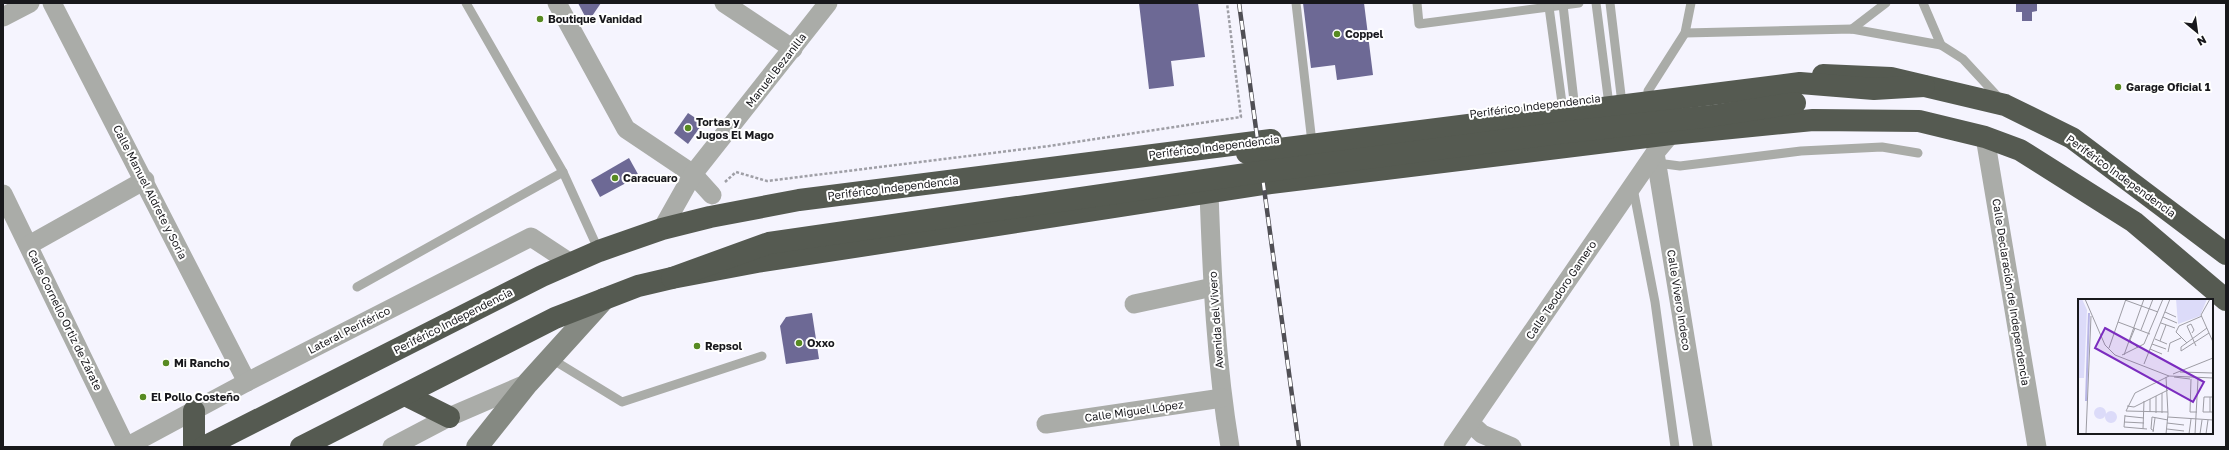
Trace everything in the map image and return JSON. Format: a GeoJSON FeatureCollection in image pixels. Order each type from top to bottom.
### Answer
{"type":"FeatureCollection","features":[{"type":"Feature","properties":{"kind":"highway","name":"Periférico Independencia"},"geometry":{"type":"LineString","coordinates":[[672,278],[758,262],[818,254],[1209,192],[1269,161],[1312,134],[1792,73],[1891,78],[2005,105],[2072,138],[2226,254]]}},
{"type":"Feature","properties":{"kind":"highway"},"geometry":{"type":"LineString","coordinates":[[301,447],[555,318],[638,286],[672,278],[769,243],[1269,161],[1800,83],[1874,89],[1924,86]]}},
{"type":"Feature","properties":{"kind":"highway"},"geometry":{"type":"LineString","coordinates":[[662,229],[714,228],[801,209],[1567,132],[1712,116],[1795,103],[1857,110],[1908,121]]}},
{"type":"Feature","properties":{"kind":"highway","name":"Periférico Independencia"},"geometry":{"type":"LineString","coordinates":[[204,447],[542,276],[599,251],[662,229],[710,217],[799,200],[1269,161],[1671,134],[1813,120],[1919,121],[1985,137],[2020,150],[2134,222],[2226,300]]}},
{"type":"Feature","properties":{"kind":"highway"},"geometry":{"type":"LineString","coordinates":[[405,395],[449,417]]}},
{"type":"Feature","properties":{"kind":"highway"},"geometry":{"type":"LineString","coordinates":[[194,411],[194,447]]}},
{"type":"Feature","properties":{"kind":"street"},"geometry":{"type":"LineString","coordinates":[[3,17],[30,3]]}},
{"type":"Feature","properties":{"kind":"street","name":"Calle Manuel Aldrete y Soria"},"geometry":{"type":"LineString","coordinates":[[52,3],[247,382]]}},
{"type":"Feature","properties":{"kind":"street"},"geometry":{"type":"LineString","coordinates":[[557,3],[626,129],[693,174],[712,195]]}},
{"type":"Feature","properties":{"kind":"street"},"geometry":{"type":"LineString","coordinates":[[724,3],[793,49]]}},
{"type":"Feature","properties":{"kind":"street","name":"Manuel Bezanilla"},"geometry":{"type":"LineString","coordinates":[[662,229],[693,174],[828,3]]}},
{"type":"Feature","properties":{"kind":"street","name":"Calle Teodoro Gamero"},"geometry":{"type":"LineString","coordinates":[[1453,447],[1632,186],[1656,158],[1671,134]]}},
{"type":"Feature","properties":{"kind":"street","name":"Calle Declaración de Independencia"},"geometry":{"type":"LineString","coordinates":[[1985,137],[2037,447]]}},
{"type":"Feature","properties":{"kind":"street","name":"Calle Vivero Indeco"},"geometry":{"type":"LineString","coordinates":[[1656,158],[1703,447]]}},
{"type":"Feature","properties":{"kind":"street"},"geometry":{"type":"LineString","coordinates":[[29,245],[144,180]]}},
{"type":"Feature","properties":{"kind":"street","name":"Avenida del Vivero"},"geometry":{"type":"LineString","coordinates":[[1209,192],[1213,287],[1222,398],[1230,447]]}},
{"type":"Feature","properties":{"kind":"street","name":"Calle Cornelio Ortiz de Zárate"},"geometry":{"type":"LineString","coordinates":[[3,194],[126,447]]}},
{"type":"Feature","properties":{"kind":"street","name":"Lateral Periférico"},"geometry":{"type":"LineString","coordinates":[[126,447],[247,382],[531,237],[572,264]]}},
{"type":"Feature","properties":{"kind":"street"},"geometry":{"type":"LineString","coordinates":[[1134,304],[1213,287]]}},
{"type":"Feature","properties":{"kind":"street"},"geometry":{"type":"LineString","coordinates":[[476,447],[528,383],[604,299]]}},
{"type":"Feature","properties":{"kind":"street"},"geometry":{"type":"LineString","coordinates":[[392,447],[449,417],[528,383]]}},
{"type":"Feature","properties":{"kind":"street","name":"Calle Miguel López"},"geometry":{"type":"LineString","coordinates":[[1046,424],[1222,398]]}},
{"type":"Feature","properties":{"kind":"street"},"geometry":{"type":"LineString","coordinates":[[1470,423],[1482,434],[1512,447]]}},
{"type":"Feature","properties":{"kind":"lane"},"geometry":{"type":"LineString","coordinates":[[466,3],[563,172],[599,251]]}},
{"type":"Feature","properties":{"kind":"lane"},"geometry":{"type":"LineString","coordinates":[[1296,3],[1312,134]]}},
{"type":"Feature","properties":{"kind":"lane"},"geometry":{"type":"LineString","coordinates":[[1417,3],[1419,24],[1579,3]]}},
{"type":"Feature","properties":{"kind":"lane"},"geometry":{"type":"LineString","coordinates":[[1596,3],[1615,96]]}},
{"type":"Feature","properties":{"kind":"lane"},"geometry":{"type":"LineString","coordinates":[[1610,3],[1615,96]]}},
{"type":"Feature","properties":{"kind":"lane"},"geometry":{"type":"LineString","coordinates":[[1648,91],[1685,33],[1691,3]]}},
{"type":"Feature","properties":{"kind":"lane"},"geometry":{"type":"LineString","coordinates":[[1852,30],[1886,3]]}},
{"type":"Feature","properties":{"kind":"lane"},"geometry":{"type":"LineString","coordinates":[[1923,3],[1941,45]]}},
{"type":"Feature","properties":{"kind":"lane"},"geometry":{"type":"LineString","coordinates":[[1555,5],[1568,102]]}},
{"type":"Feature","properties":{"kind":"lane"},"geometry":{"type":"LineString","coordinates":[[1555,5],[1568,102]]}},
{"type":"Feature","properties":{"kind":"lane"},"geometry":{"type":"LineString","coordinates":[[1685,33],[1852,30],[1941,45],[1964,59],[2005,105]]}},
{"type":"Feature","properties":{"kind":"lane"},"geometry":{"type":"LineString","coordinates":[[1656,158],[1680,166],[1801,151],[1882,147],[1918,153]]}},
{"type":"Feature","properties":{"kind":"lane"},"geometry":{"type":"LineString","coordinates":[[357,287],[563,172]]}},
{"type":"Feature","properties":{"kind":"lane"},"geometry":{"type":"LineString","coordinates":[[1632,186],[1655,302],[1675,447]]}},
{"type":"Feature","properties":{"kind":"lane"},"geometry":{"type":"LineString","coordinates":[[550,358],[622,402],[762,356]]}},
{"type":"Feature","properties":{"kind":"path"},"geometry":{"type":"LineString","coordinates":[[712,195],[736,172],[767,181],[1049,146],[1241,117],[1227,3]]}},
{"type":"Feature","properties":{"kind":"building"},"geometry":{"type":"Polygon","coordinates":[[[578,3],[601,3],[588,22],[578,3]]]}},
{"type":"Feature","properties":{"kind":"building"},"geometry":{"type":"Polygon","coordinates":[[[1139,3],[1198,3],[1205,57],[1171,61],[1174,86],[1149,89],[1139,3]]]}},
{"type":"Feature","properties":{"kind":"building","name":"Coppel"},"geometry":{"type":"Polygon","coordinates":[[[1303,3],[1364,3],[1373,75],[1337,80],[1335,65],[1311,68],[1303,3]]]}},
{"type":"Feature","properties":{"kind":"building"},"geometry":{"type":"Polygon","coordinates":[[[2016,3],[2037,3],[2037,11],[2032,12],[2032,21],[2022,21],[2022,12],[2016,12],[2016,3]]]}},
{"type":"Feature","properties":{"kind":"building","name":"Tortas y Jugos El Mago"},"geometry":{"type":"Polygon","coordinates":[[[688,113],[703,123],[688,144],[674,133],[688,113]]]}},
{"type":"Feature","properties":{"kind":"building","name":"Caracuaro"},"geometry":{"type":"Polygon","coordinates":[[[629,158],[639,176],[600,197],[591,180],[629,158]]]}},
{"type":"Feature","properties":{"kind":"building","name":"Oxxo"},"geometry":{"type":"Polygon","coordinates":[[[812,313],[819,359],[786,364],[780,326],[786,317],[812,313]]]}},
{"type":"Feature","properties":{"kind":"railway"},"geometry":{"type":"LineString","coordinates":[[1239,3],[1299,447]]}},
{"type":"Feature","properties":{"kind":"place","name":"Boutique Vanidad"},"geometry":{"type":"Point","coordinates":[540,19]}},
{"type":"Feature","properties":{"kind":"place","name":"Coppel"},"geometry":{"type":"Point","coordinates":[1337,34]}},
{"type":"Feature","properties":{"kind":"place","name":"Garage Oficial 1"},"geometry":{"type":"Point","coordinates":[2118,87]}},
{"type":"Feature","properties":{"kind":"place","name":"Tortas y Jugos El Mago"},"geometry":{"type":"Point","coordinates":[688,128]}},
{"type":"Feature","properties":{"kind":"place","name":"Caracuaro"},"geometry":{"type":"Point","coordinates":[615,178]}},
{"type":"Feature","properties":{"kind":"place","name":"Oxxo"},"geometry":{"type":"Point","coordinates":[799,343]}},
{"type":"Feature","properties":{"kind":"place","name":"Repsol"},"geometry":{"type":"Point","coordinates":[697,346]}},
{"type":"Feature","properties":{"kind":"place","name":"Mi Rancho"},"geometry":{"type":"Point","coordinates":[166,363]}},
{"type":"Feature","properties":{"kind":"place","name":"El Pollo Costeño"},"geometry":{"type":"Point","coordinates":[143,397]}}]}
